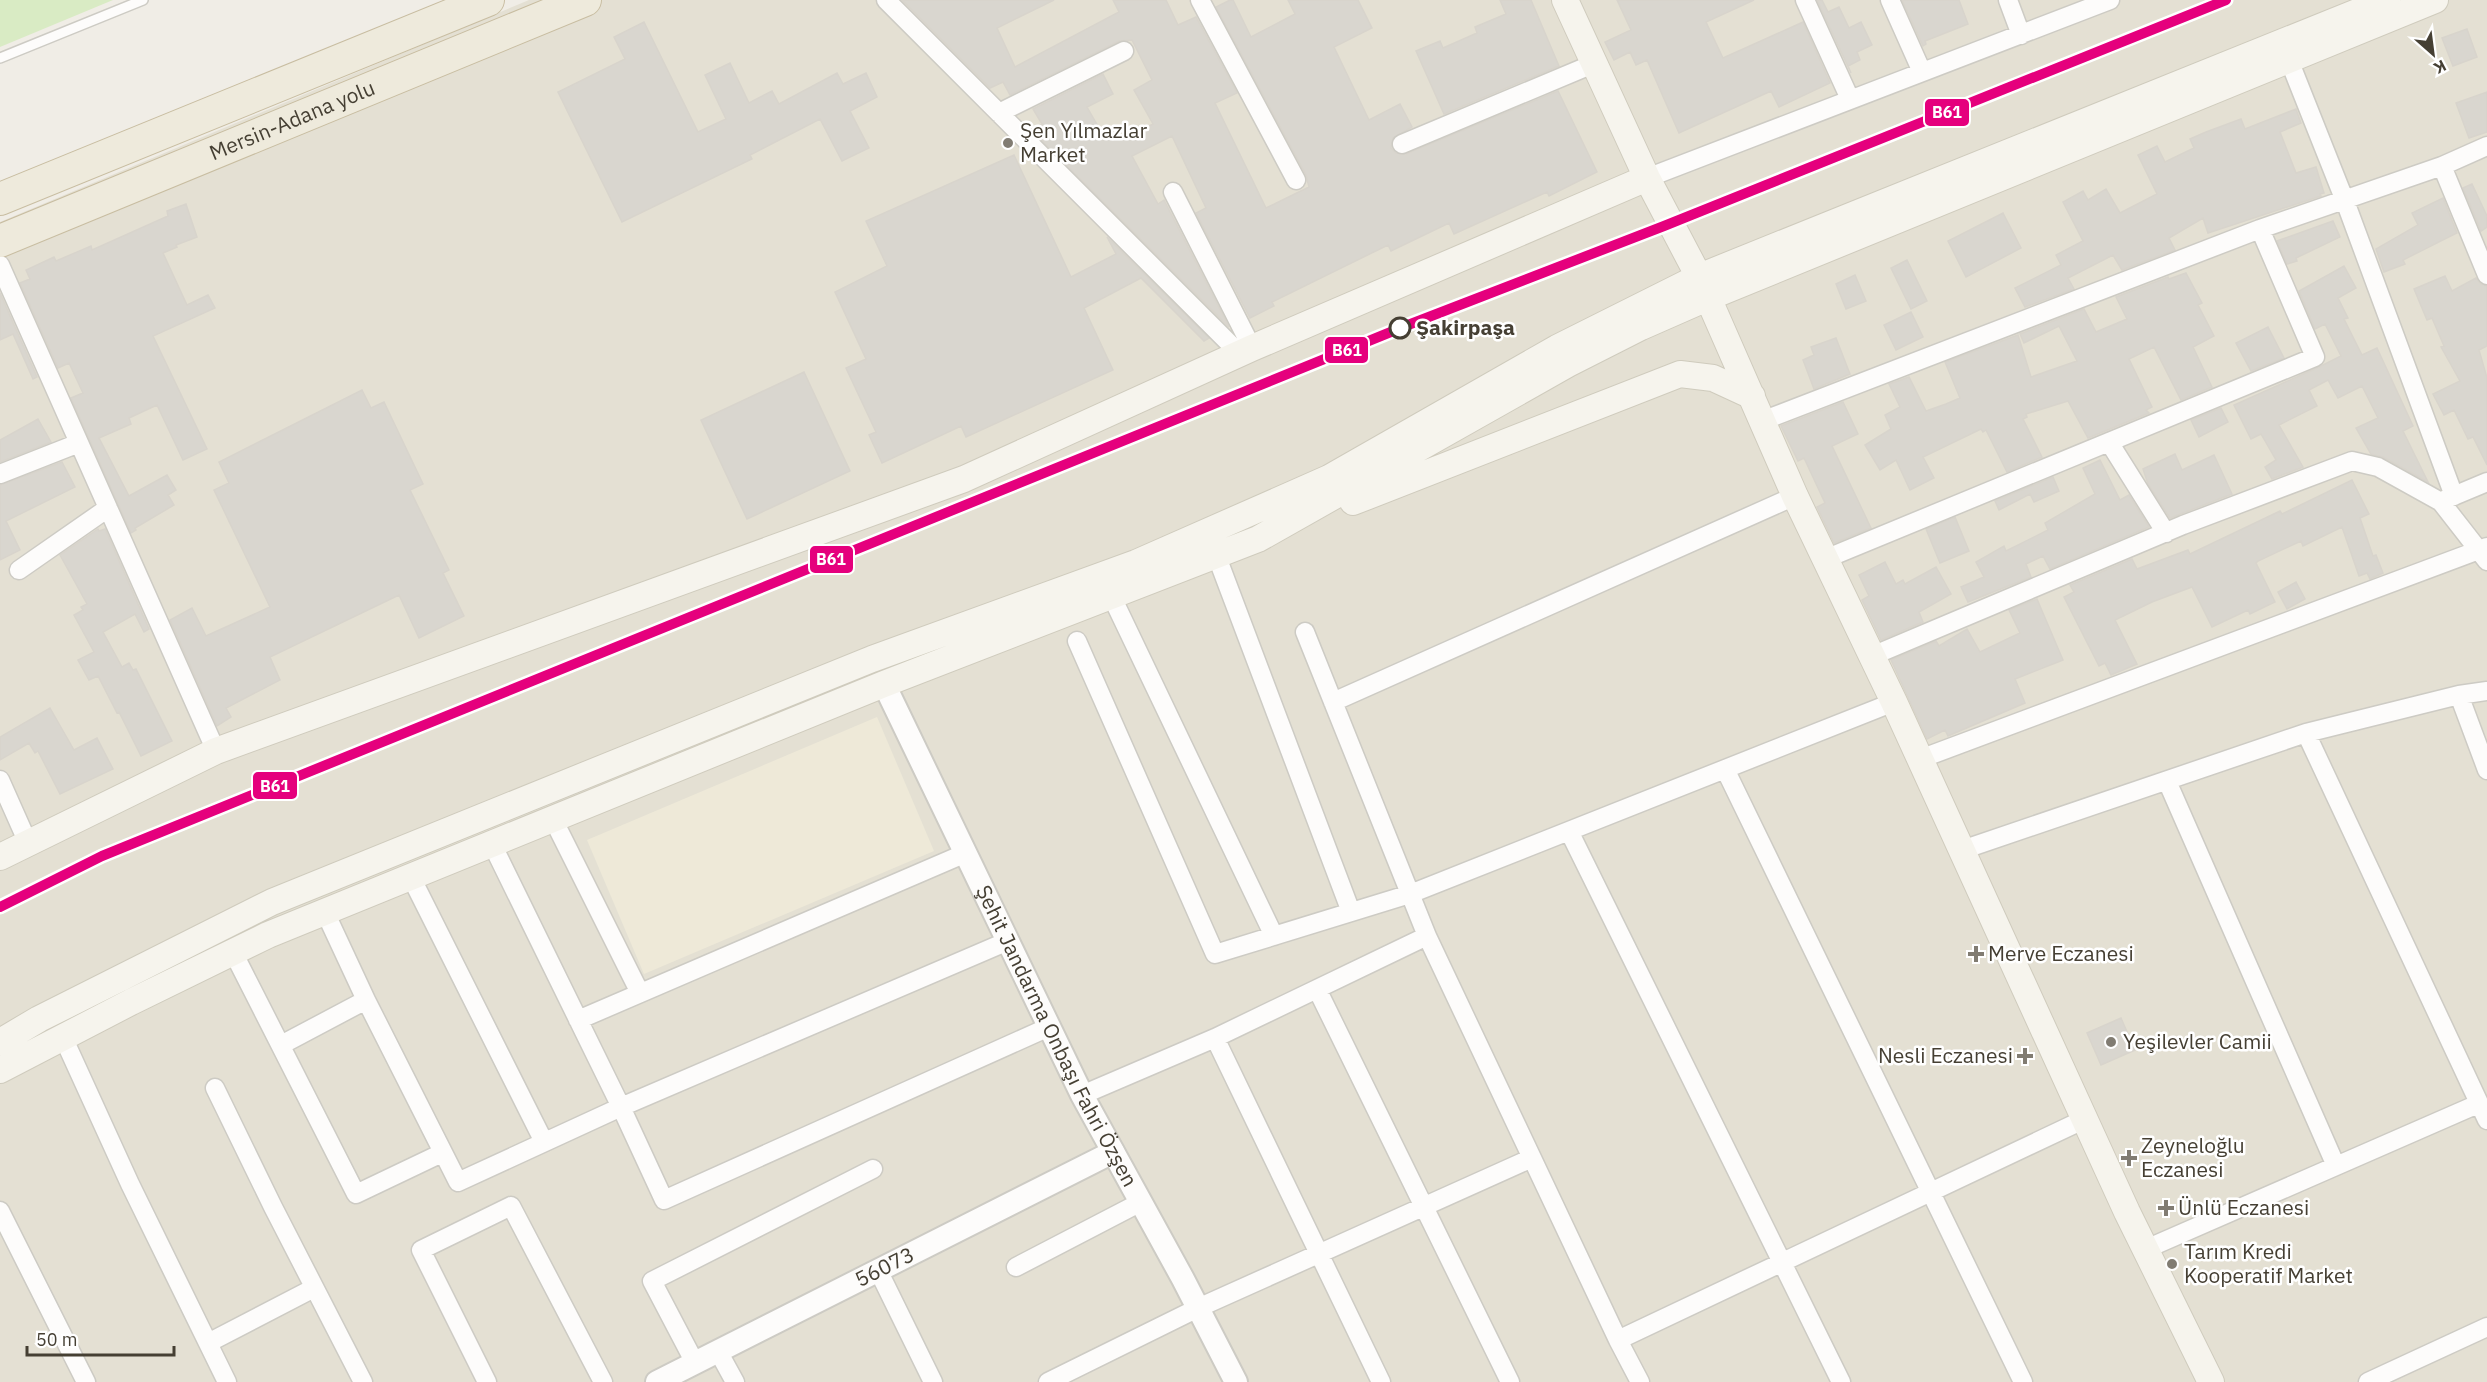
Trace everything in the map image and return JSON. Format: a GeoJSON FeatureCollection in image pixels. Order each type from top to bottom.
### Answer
{"type":"FeatureCollection","features":[{"type":"Feature","properties":{"kind":"highway","name":"Mersin-Adana yolu"},"geometry":{"type":"LineString","coordinates":[[0,199],[488,0]]}},
{"type":"Feature","properties":{"kind":"highway","name":"Mersin-Adana yolu"},"geometry":{"type":"LineString","coordinates":[[0,241],[585,0]]}},
{"type":"Feature","properties":{"kind":"main road"},"geometry":{"type":"LineString","coordinates":[[1565,0],[1647,178],[1703,288],[1795,496],[1894,702],[2146,1249],[2211,1382]]}},
{"type":"Feature","properties":{"kind":"main road"},"geometry":{"type":"LineString","coordinates":[[0,1042],[39,1019],[272,902],[872,659],[1136,563],[1329,478],[1557,348],[2387,0]]}},
{"type":"Feature","properties":{"kind":"main road"},"geometry":{"type":"LineString","coordinates":[[1258,539],[1568,364],[1641,327],[1703,288],[2289,60],[2435,0]]}},
{"type":"Feature","properties":{"kind":"main road"},"geometry":{"type":"LineString","coordinates":[[0,856],[216,751],[964,479],[1246,351],[1647,178]]}},
{"type":"Feature","properties":{"kind":"main road"},"geometry":{"type":"LineString","coordinates":[[0,1070],[233,952],[325,912],[884,684],[1111,595],[1217,557],[1680,374],[1713,378],[1752,396]]}},
{"type":"Feature","properties":{"kind":"street"},"geometry":{"type":"LineString","coordinates":[[886,0],[999,113],[1246,351]]}},
{"type":"Feature","properties":{"kind":"street"},"geometry":{"type":"LineString","coordinates":[[1200,0],[1296,180]]}},
{"type":"Feature","properties":{"kind":"street"},"geometry":{"type":"LineString","coordinates":[[1806,0],[1850,99]]}},
{"type":"Feature","properties":{"kind":"street"},"geometry":{"type":"LineString","coordinates":[[1890,0],[1922,72]]}},
{"type":"Feature","properties":{"kind":"street"},"geometry":{"type":"LineString","coordinates":[[2008,0],[2021,35]]}},
{"type":"Feature","properties":{"kind":"street"},"geometry":{"type":"LineString","coordinates":[[1647,178],[2110,0]]}},
{"type":"Feature","properties":{"kind":"street"},"geometry":{"type":"LineString","coordinates":[[999,113],[1124,51]]}},
{"type":"Feature","properties":{"kind":"street"},"geometry":{"type":"LineString","coordinates":[[1920,759],[2484,553],[2447,499],[2345,201],[2289,60]]}},
{"type":"Feature","properties":{"kind":"street"},"geometry":{"type":"LineString","coordinates":[[1402,144],[1593,64]]}},
{"type":"Feature","properties":{"kind":"street"},"geometry":{"type":"LineString","coordinates":[[1762,421],[2260,229],[2442,166],[2487,146]]}},
{"type":"Feature","properties":{"kind":"street"},"geometry":{"type":"LineString","coordinates":[[2442,166],[2487,275]]}},
{"type":"Feature","properties":{"kind":"street"},"geometry":{"type":"LineString","coordinates":[[1173,192],[1246,351]]}},
{"type":"Feature","properties":{"kind":"street"},"geometry":{"type":"LineString","coordinates":[[1825,559],[2314,357],[2260,229]]}},
{"type":"Feature","properties":{"kind":"street"},"geometry":{"type":"LineString","coordinates":[[0,266],[216,751]]}},
{"type":"Feature","properties":{"kind":"street"},"geometry":{"type":"LineString","coordinates":[[2109,442],[2166,533]]}},
{"type":"Feature","properties":{"kind":"street"},"geometry":{"type":"LineString","coordinates":[[0,474],[79,443]]}},
{"type":"Feature","properties":{"kind":"street"},"geometry":{"type":"LineString","coordinates":[[1872,656],[2166,533],[2352,461],[2378,467],[2447,499],[2487,482]]}},
{"type":"Feature","properties":{"kind":"street"},"geometry":{"type":"LineString","coordinates":[[1333,702],[1795,496]]}},
{"type":"Feature","properties":{"kind":"street"},"geometry":{"type":"LineString","coordinates":[[19,570],[108,508]]}},
{"type":"Feature","properties":{"kind":"street"},"geometry":{"type":"LineString","coordinates":[[1217,557],[1351,912]]}},
{"type":"Feature","properties":{"kind":"street"},"geometry":{"type":"LineString","coordinates":[[1111,595],[1274,936]]}},
{"type":"Feature","properties":{"kind":"street"},"geometry":{"type":"LineString","coordinates":[[1305,632],[1427,936],[1638,1381]]}},
{"type":"Feature","properties":{"kind":"street"},"geometry":{"type":"LineString","coordinates":[[1077,641],[1215,954],[1410,894],[1894,702]]}},
{"type":"Feature","properties":{"kind":"street","name":"Şehit Jandarma Onbaşı Fahri Özşen"},"geometry":{"type":"LineString","coordinates":[[884,684],[1082,1095],[1236,1382]]}},
{"type":"Feature","properties":{"kind":"street"},"geometry":{"type":"LineString","coordinates":[[1962,850],[2306,733],[2460,695],[2487,691]]}},
{"type":"Feature","properties":{"kind":"street"},"geometry":{"type":"LineString","coordinates":[[2460,695],[2487,770]]}},
{"type":"Feature","properties":{"kind":"street"},"geometry":{"type":"LineString","coordinates":[[2306,733],[2487,1120]]}},
{"type":"Feature","properties":{"kind":"street"},"geometry":{"type":"LineString","coordinates":[[1725,770],[2023,1382]]}},
{"type":"Feature","properties":{"kind":"street"},"geometry":{"type":"LineString","coordinates":[[0,780],[28,843]]}},
{"type":"Feature","properties":{"kind":"street"},"geometry":{"type":"LineString","coordinates":[[2167,781],[2336,1166]]}},
{"type":"Feature","properties":{"kind":"street"},"geometry":{"type":"LineString","coordinates":[[554,819],[640,993]]}},
{"type":"Feature","properties":{"kind":"street"},"geometry":{"type":"LineString","coordinates":[[1569,831],[1841,1382]]}},
{"type":"Feature","properties":{"kind":"street"},"geometry":{"type":"LineString","coordinates":[[492,844],[664,1200],[1049,1027]]}},
{"type":"Feature","properties":{"kind":"street"},"geometry":{"type":"LineString","coordinates":[[578,1020],[966,853]]}},
{"type":"Feature","properties":{"kind":"street"},"geometry":{"type":"LineString","coordinates":[[411,877],[544,1142]]}},
{"type":"Feature","properties":{"kind":"street"},"geometry":{"type":"LineString","coordinates":[[325,912],[366,1000],[458,1182],[621,1107],[1008,940]]}},
{"type":"Feature","properties":{"kind":"street"},"geometry":{"type":"LineString","coordinates":[[1082,1095],[1318,991],[1427,936]]}},
{"type":"Feature","properties":{"kind":"street"},"geometry":{"type":"LineString","coordinates":[[233,952],[356,1194],[442,1153]]}},
{"type":"Feature","properties":{"kind":"street"},"geometry":{"type":"LineString","coordinates":[[1318,991],[1510,1382]]}},
{"type":"Feature","properties":{"kind":"street"},"geometry":{"type":"LineString","coordinates":[[281,1045],[366,1000]]}},
{"type":"Feature","properties":{"kind":"street"},"geometry":{"type":"LineString","coordinates":[[63,1037],[130,1184],[227,1382]]}},
{"type":"Feature","properties":{"kind":"street"},"geometry":{"type":"LineString","coordinates":[[1215,1038],[1381,1382]]}},
{"type":"Feature","properties":{"kind":"street"},"geometry":{"type":"LineString","coordinates":[[215,1088],[363,1382]]}},
{"type":"Feature","properties":{"kind":"street"},"geometry":{"type":"LineString","coordinates":[[2146,1249],[2478,1104]]}},
{"type":"Feature","properties":{"kind":"street"},"geometry":{"type":"LineString","coordinates":[[1618,1340],[2085,1119]]}},
{"type":"Feature","properties":{"kind":"street","name":"56073"},"geometry":{"type":"LineString","coordinates":[[657,1382],[1113,1152]]}},
{"type":"Feature","properties":{"kind":"street"},"geometry":{"type":"LineString","coordinates":[[1048,1382],[1073,1377],[1198,1308],[1532,1158]]}},
{"type":"Feature","properties":{"kind":"street"},"geometry":{"type":"LineString","coordinates":[[695,1363],[652,1281],[873,1169]]}},
{"type":"Feature","properties":{"kind":"street"},"geometry":{"type":"LineString","coordinates":[[1016,1267],[1141,1202]]}},
{"type":"Feature","properties":{"kind":"street"},"geometry":{"type":"LineString","coordinates":[[487,1382],[421,1250],[511,1206],[603,1382]]}},
{"type":"Feature","properties":{"kind":"street"},"geometry":{"type":"LineString","coordinates":[[0,1210],[83,1381]]}},
{"type":"Feature","properties":{"kind":"street"},"geometry":{"type":"LineString","coordinates":[[878,1270],[933,1382]]}},
{"type":"Feature","properties":{"kind":"street"},"geometry":{"type":"LineString","coordinates":[[208,1343],[314,1288]]}},
{"type":"Feature","properties":{"kind":"street"},"geometry":{"type":"LineString","coordinates":[[2368,1382],[2487,1327]]}},
{"type":"Feature","properties":{"kind":"street"},"geometry":{"type":"LineString","coordinates":[[718,1351],[735,1382]]}},
{"type":"Feature","properties":{"kind":"lane"},"geometry":{"type":"LineString","coordinates":[[0,58],[143,0]]}},
{"type":"Feature","properties":{"kind":"shaded area"},"geometry":{"type":"Polygon","coordinates":[[[529,0],[2487,0],[2487,1382],[0,1382],[0,222],[529,0]]]}},
{"type":"Feature","properties":{"kind":"shaded area"},"geometry":{"type":"Polygon","coordinates":[[[877,717],[934,851],[644,974],[587,840],[877,717]]]}},
{"type":"Feature","properties":{"kind":"green space"},"geometry":{"type":"Polygon","coordinates":[[[0,0],[113,0],[0,47],[0,0]]]}},
{"type":"Feature","properties":{"kind":"building"},"geometry":{"type":"Polygon","coordinates":[[[902,0],[1054,0],[997,28],[1015,67],[1119,12],[1113,0],[1166,0],[1178,25],[1196,17],[1237,93],[1215,103],[1266,208],[1309,187],[1306,175],[1216,7],[1230,0],[1233,0],[1251,37],[1295,14],[1288,0],[1358,0],[1372,28],[1334,47],[1369,120],[1400,104],[1412,127],[1393,138],[1391,148],[1396,153],[1406,154],[1558,91],[1597,172],[1549,196],[1547,192],[1454,234],[1449,223],[1391,251],[1388,245],[1272,302],[1274,306],[1250,318],[1196,213],[1206,208],[1172,136],[1132,156],[1158,204],[1164,200],[1229,327],[1031,130],[1042,124],[1033,109],[1103,74],[1113,94],[1087,107],[1106,140],[1117,134],[1121,140],[1153,124],[1134,90],[1152,80],[1132,40],[1119,41],[1010,95],[1003,82],[990,88],[902,0]]]}},
{"type":"Feature","properties":{"kind":"building"},"geometry":{"type":"Polygon","coordinates":[[[1500,0],[1531,0],[1559,66],[1444,114],[1416,51],[1440,41],[1443,48],[1477,33],[1475,27],[1506,14],[1500,0]]]}},
{"type":"Feature","properties":{"kind":"building"},"geometry":{"type":"Polygon","coordinates":[[[1617,0],[1754,0],[1706,22],[1723,58],[1803,22],[1830,83],[1779,107],[1771,91],[1679,133],[1647,60],[1636,65],[1630,52],[1614,60],[1605,42],[1631,30],[1617,0]]]}},
{"type":"Feature","properties":{"kind":"building"},"geometry":{"type":"Polygon","coordinates":[[[1817,0],[1822,0],[1828,12],[1839,7],[1849,28],[1861,22],[1872,45],[1857,52],[1860,60],[1848,66],[1851,73],[1817,0]]]}},
{"type":"Feature","properties":{"kind":"building"},"geometry":{"type":"Polygon","coordinates":[[[1902,0],[1959,0],[1968,24],[1925,41],[1926,44],[1923,46],[1902,0]]]}},
{"type":"Feature","properties":{"kind":"building"},"geometry":{"type":"Polygon","coordinates":[[[644,22],[698,132],[726,119],[705,75],[730,63],[749,103],[772,91],[779,104],[837,73],[843,84],[866,73],[877,97],[850,111],[869,148],[842,161],[820,119],[750,155],[752,159],[622,222],[558,92],[625,59],[614,37],[644,22]]]}},
{"type":"Feature","properties":{"kind":"building"},"geometry":{"type":"Polygon","coordinates":[[[2467,29],[2477,57],[2453,66],[2442,38],[2467,29]]]}},
{"type":"Feature","properties":{"kind":"building"},"geometry":{"type":"Polygon","coordinates":[[[2487,92],[2487,132],[2469,138],[2456,103],[2487,92]]]}},
{"type":"Feature","properties":{"kind":"building"},"geometry":{"type":"Polygon","coordinates":[[[2296,109],[2301,123],[2280,132],[2296,173],[2316,167],[2324,193],[2320,194],[2321,196],[2208,233],[2203,218],[2169,238],[2175,250],[2122,270],[2113,255],[2068,278],[2074,289],[2025,307],[2015,288],[2061,265],[2056,255],[2083,241],[2063,202],[2083,191],[2088,200],[2106,189],[2120,213],[2157,194],[2138,155],[2157,146],[2165,162],[2194,148],[2190,139],[2206,132],[2241,119],[2245,129],[2296,109]]]}},
{"type":"Feature","properties":{"kind":"building"},"geometry":{"type":"Polygon","coordinates":[[[1014,155],[1071,277],[1116,254],[1107,237],[1209,338],[1204,341],[1141,278],[1084,308],[1113,370],[966,437],[961,426],[882,463],[869,435],[876,432],[846,368],[866,359],[835,292],[887,266],[866,221],[1014,155]]]}},
{"type":"Feature","properties":{"kind":"building"},"geometry":{"type":"Polygon","coordinates":[[[2472,184],[2487,216],[2487,227],[2481,231],[2463,188],[2472,184]]]}},
{"type":"Feature","properties":{"kind":"building"},"geometry":{"type":"Polygon","coordinates":[[[2443,198],[2457,233],[2403,260],[2405,264],[2384,272],[2376,249],[2418,225],[2412,213],[2443,198]]]}},
{"type":"Feature","properties":{"kind":"building"},"geometry":{"type":"Polygon","coordinates":[[[186,204],[197,237],[163,253],[187,305],[208,295],[215,308],[153,336],[207,449],[183,460],[157,405],[129,418],[131,424],[99,438],[129,496],[167,475],[176,490],[168,495],[174,505],[135,528],[136,530],[131,533],[71,398],[83,393],[69,363],[58,368],[20,283],[30,279],[26,270],[54,257],[56,261],[91,246],[92,250],[168,216],[167,211],[186,204]]]}},
{"type":"Feature","properties":{"kind":"building"},"geometry":{"type":"Polygon","coordinates":[[[2003,213],[2021,248],[1966,277],[1948,241],[2003,213]]]}},
{"type":"Feature","properties":{"kind":"building"},"geometry":{"type":"Polygon","coordinates":[[[2333,221],[2340,237],[2296,258],[2297,261],[2287,264],[2277,241],[2333,221]]]}},
{"type":"Feature","properties":{"kind":"building"},"geometry":{"type":"Polygon","coordinates":[[[1907,260],[1927,301],[1911,309],[1891,268],[1907,260]]]}},
{"type":"Feature","properties":{"kind":"building"},"geometry":{"type":"Polygon","coordinates":[[[2344,266],[2356,288],[2338,298],[2348,318],[2344,319],[2362,355],[2377,348],[2413,426],[2403,431],[2428,482],[2383,457],[2371,454],[2356,428],[2378,418],[2362,386],[2338,398],[2328,380],[2309,390],[2317,406],[2279,425],[2303,467],[2272,479],[2265,467],[2276,460],[2261,434],[2251,439],[2234,405],[2341,356],[2325,324],[2315,329],[2299,291],[2344,266]]]}},
{"type":"Feature","properties":{"kind":"building"},"geometry":{"type":"Polygon","coordinates":[[[2186,273],[2202,303],[2198,305],[2214,336],[2193,347],[2212,387],[2181,400],[2154,347],[2129,359],[2152,407],[2146,410],[2149,413],[2088,438],[2068,401],[2026,414],[2027,417],[2023,419],[2042,457],[2007,472],[1986,430],[1983,432],[1981,429],[1923,457],[1934,478],[1910,490],[1896,460],[1880,470],[1865,445],[1891,429],[1885,415],[1900,407],[1889,384],[1909,377],[1926,411],[1946,404],[1960,398],[1945,362],[2018,335],[2031,377],[2077,361],[2059,326],[2024,343],[2020,334],[2084,309],[2096,332],[2127,319],[2116,297],[2168,277],[2169,279],[2186,273]]]}},
{"type":"Feature","properties":{"kind":"building"},"geometry":{"type":"Polygon","coordinates":[[[1855,275],[1866,301],[1846,309],[1836,284],[1855,275]]]}},
{"type":"Feature","properties":{"kind":"building"},"geometry":{"type":"Polygon","coordinates":[[[2445,276],[2452,291],[2476,278],[2481,284],[2487,286],[2487,346],[2479,350],[2487,378],[2487,465],[2473,437],[2468,439],[2454,410],[2444,415],[2433,394],[2460,381],[2441,347],[2444,346],[2432,318],[2427,320],[2414,289],[2445,276]]]}},
{"type":"Feature","properties":{"kind":"building"},"geometry":{"type":"Polygon","coordinates":[[[0,293],[37,377],[33,379],[13,334],[0,340],[0,293]]]}},
{"type":"Feature","properties":{"kind":"building"},"geometry":{"type":"Polygon","coordinates":[[[1911,312],[1923,337],[1896,350],[1884,325],[1911,312]]]}},
{"type":"Feature","properties":{"kind":"building"},"geometry":{"type":"Polygon","coordinates":[[[2268,327],[2284,358],[2251,371],[2236,343],[2268,327]]]}},
{"type":"Feature","properties":{"kind":"building"},"geometry":{"type":"Polygon","coordinates":[[[1836,338],[1850,374],[1814,389],[1803,360],[1814,355],[1811,347],[1836,338]]]}},
{"type":"Feature","properties":{"kind":"building"},"geometry":{"type":"Polygon","coordinates":[[[804,372],[850,471],[747,519],[701,420],[804,372]]]}},
{"type":"Feature","properties":{"kind":"building"},"geometry":{"type":"Polygon","coordinates":[[[362,390],[371,408],[384,402],[423,484],[410,490],[449,570],[443,573],[464,616],[419,638],[399,595],[270,657],[280,680],[226,708],[231,717],[217,726],[170,620],[192,608],[206,636],[270,607],[214,490],[229,483],[219,462],[362,390]]]}},
{"type":"Feature","properties":{"kind":"building"},"geometry":{"type":"Polygon","coordinates":[[[1843,402],[1858,434],[1832,446],[1871,528],[1834,543],[1817,507],[1825,503],[1804,458],[1798,461],[1781,426],[1843,402]]]}},
{"type":"Feature","properties":{"kind":"building"},"geometry":{"type":"Polygon","coordinates":[[[2221,408],[2228,422],[2199,437],[2191,420],[2221,408]]]}},
{"type":"Feature","properties":{"kind":"building"},"geometry":{"type":"Polygon","coordinates":[[[38,419],[51,442],[0,462],[0,440],[38,419]]]}},
{"type":"Feature","properties":{"kind":"building"},"geometry":{"type":"Polygon","coordinates":[[[2175,454],[2182,470],[2214,455],[2232,494],[2170,518],[2148,484],[2143,469],[2175,454]]]}},
{"type":"Feature","properties":{"kind":"building"},"geometry":{"type":"Polygon","coordinates":[[[2100,460],[2120,500],[2129,495],[2149,527],[2050,569],[2043,556],[2026,564],[2031,577],[1968,602],[1961,587],[1984,577],[1976,562],[2004,546],[2006,551],[2048,530],[2045,523],[2095,494],[2083,468],[2100,460]]]}},
{"type":"Feature","properties":{"kind":"building"},"geometry":{"type":"Polygon","coordinates":[[[62,462],[75,487],[6,521],[20,550],[0,560],[0,485],[62,462]]]}},
{"type":"Feature","properties":{"kind":"building"},"geometry":{"type":"Polygon","coordinates":[[[2053,477],[2059,491],[2034,502],[2030,494],[1999,510],[1995,501],[2053,477]]]}},
{"type":"Feature","properties":{"kind":"building"},"geometry":{"type":"Polygon","coordinates":[[[2352,480],[2369,514],[2360,518],[2373,556],[2376,555],[2383,573],[2370,579],[2367,573],[2359,576],[2342,527],[2303,546],[2301,541],[2258,561],[2256,563],[2275,602],[2250,614],[2248,610],[2212,627],[2192,587],[2152,602],[2115,620],[2137,664],[2111,675],[2105,663],[2099,666],[2064,597],[2074,592],[2070,585],[2132,559],[2137,569],[2188,550],[2190,554],[2280,511],[2282,514],[2352,480]]]}},
{"type":"Feature","properties":{"kind":"building"},"geometry":{"type":"Polygon","coordinates":[[[1955,517],[1969,551],[1940,563],[1926,529],[1955,517]]]}},
{"type":"Feature","properties":{"kind":"building"},"geometry":{"type":"Polygon","coordinates":[[[98,529],[99,531],[105,529],[149,629],[144,632],[135,614],[103,632],[122,667],[129,663],[133,670],[136,669],[172,741],[141,756],[98,676],[89,680],[78,660],[94,652],[74,615],[83,610],[81,607],[87,604],[60,555],[98,529]]]}},
{"type":"Feature","properties":{"kind":"building"},"geometry":{"type":"Polygon","coordinates":[[[1885,562],[1896,584],[1903,580],[1905,584],[1936,567],[1951,594],[1919,612],[1923,622],[1881,640],[1862,600],[1869,596],[1859,575],[1885,562]]]}},
{"type":"Feature","properties":{"kind":"building"},"geometry":{"type":"Polygon","coordinates":[[[2296,582],[2305,599],[2287,609],[2278,592],[2296,582]]]}},
{"type":"Feature","properties":{"kind":"building"},"geometry":{"type":"Polygon","coordinates":[[[2037,599],[2063,660],[2015,679],[2025,703],[1948,736],[1945,730],[1927,739],[1891,660],[1936,641],[1939,646],[1967,629],[1980,652],[2020,633],[2009,610],[2037,599]]]}},
{"type":"Feature","properties":{"kind":"building"},"geometry":{"type":"Polygon","coordinates":[[[50,708],[74,750],[97,738],[113,769],[60,794],[38,751],[35,753],[29,743],[0,760],[0,737],[50,708]]]}},
{"type":"Feature","properties":{"kind":"building","name":"Yeşilevler Camii"},"geometry":{"type":"Polygon","coordinates":[[[2121,1018],[2135,1050],[2101,1065],[2087,1033],[2121,1018]]]}},
{"type":"Feature","properties":{"kind":"transit line","name":"B61"},"geometry":{"type":"LineString","coordinates":[[0,907],[102,856],[1408,325],[1664,226],[2226,0]]}},
{"type":"Feature","properties":{"kind":"place","name":"Şen Yılmazlar Market"},"geometry":{"type":"Point","coordinates":[1008,143]}},
{"type":"Feature","properties":{"kind":"place","name":"Şakirpaşa"},"geometry":{"type":"Point","coordinates":[1400,328]}},
{"type":"Feature","properties":{"kind":"place","name":"Merve Eczanesi"},"geometry":{"type":"Point","coordinates":[1976,954]}},
{"type":"Feature","properties":{"kind":"place","name":"Yeşilevler Camii"},"geometry":{"type":"Point","coordinates":[2111,1042]}},
{"type":"Feature","properties":{"kind":"place","name":"Nesli Eczanesi"},"geometry":{"type":"Point","coordinates":[2025,1056]}},
{"type":"Feature","properties":{"kind":"place","name":"Zeyneloğlu Eczanesi"},"geometry":{"type":"Point","coordinates":[2129,1158]}},
{"type":"Feature","properties":{"kind":"place","name":"Ünlü Eczanesi"},"geometry":{"type":"Point","coordinates":[2166,1208]}},
{"type":"Feature","properties":{"kind":"place","name":"Tarım Kredi Kooperatif Market"},"geometry":{"type":"Point","coordinates":[2172,1264]}}]}
